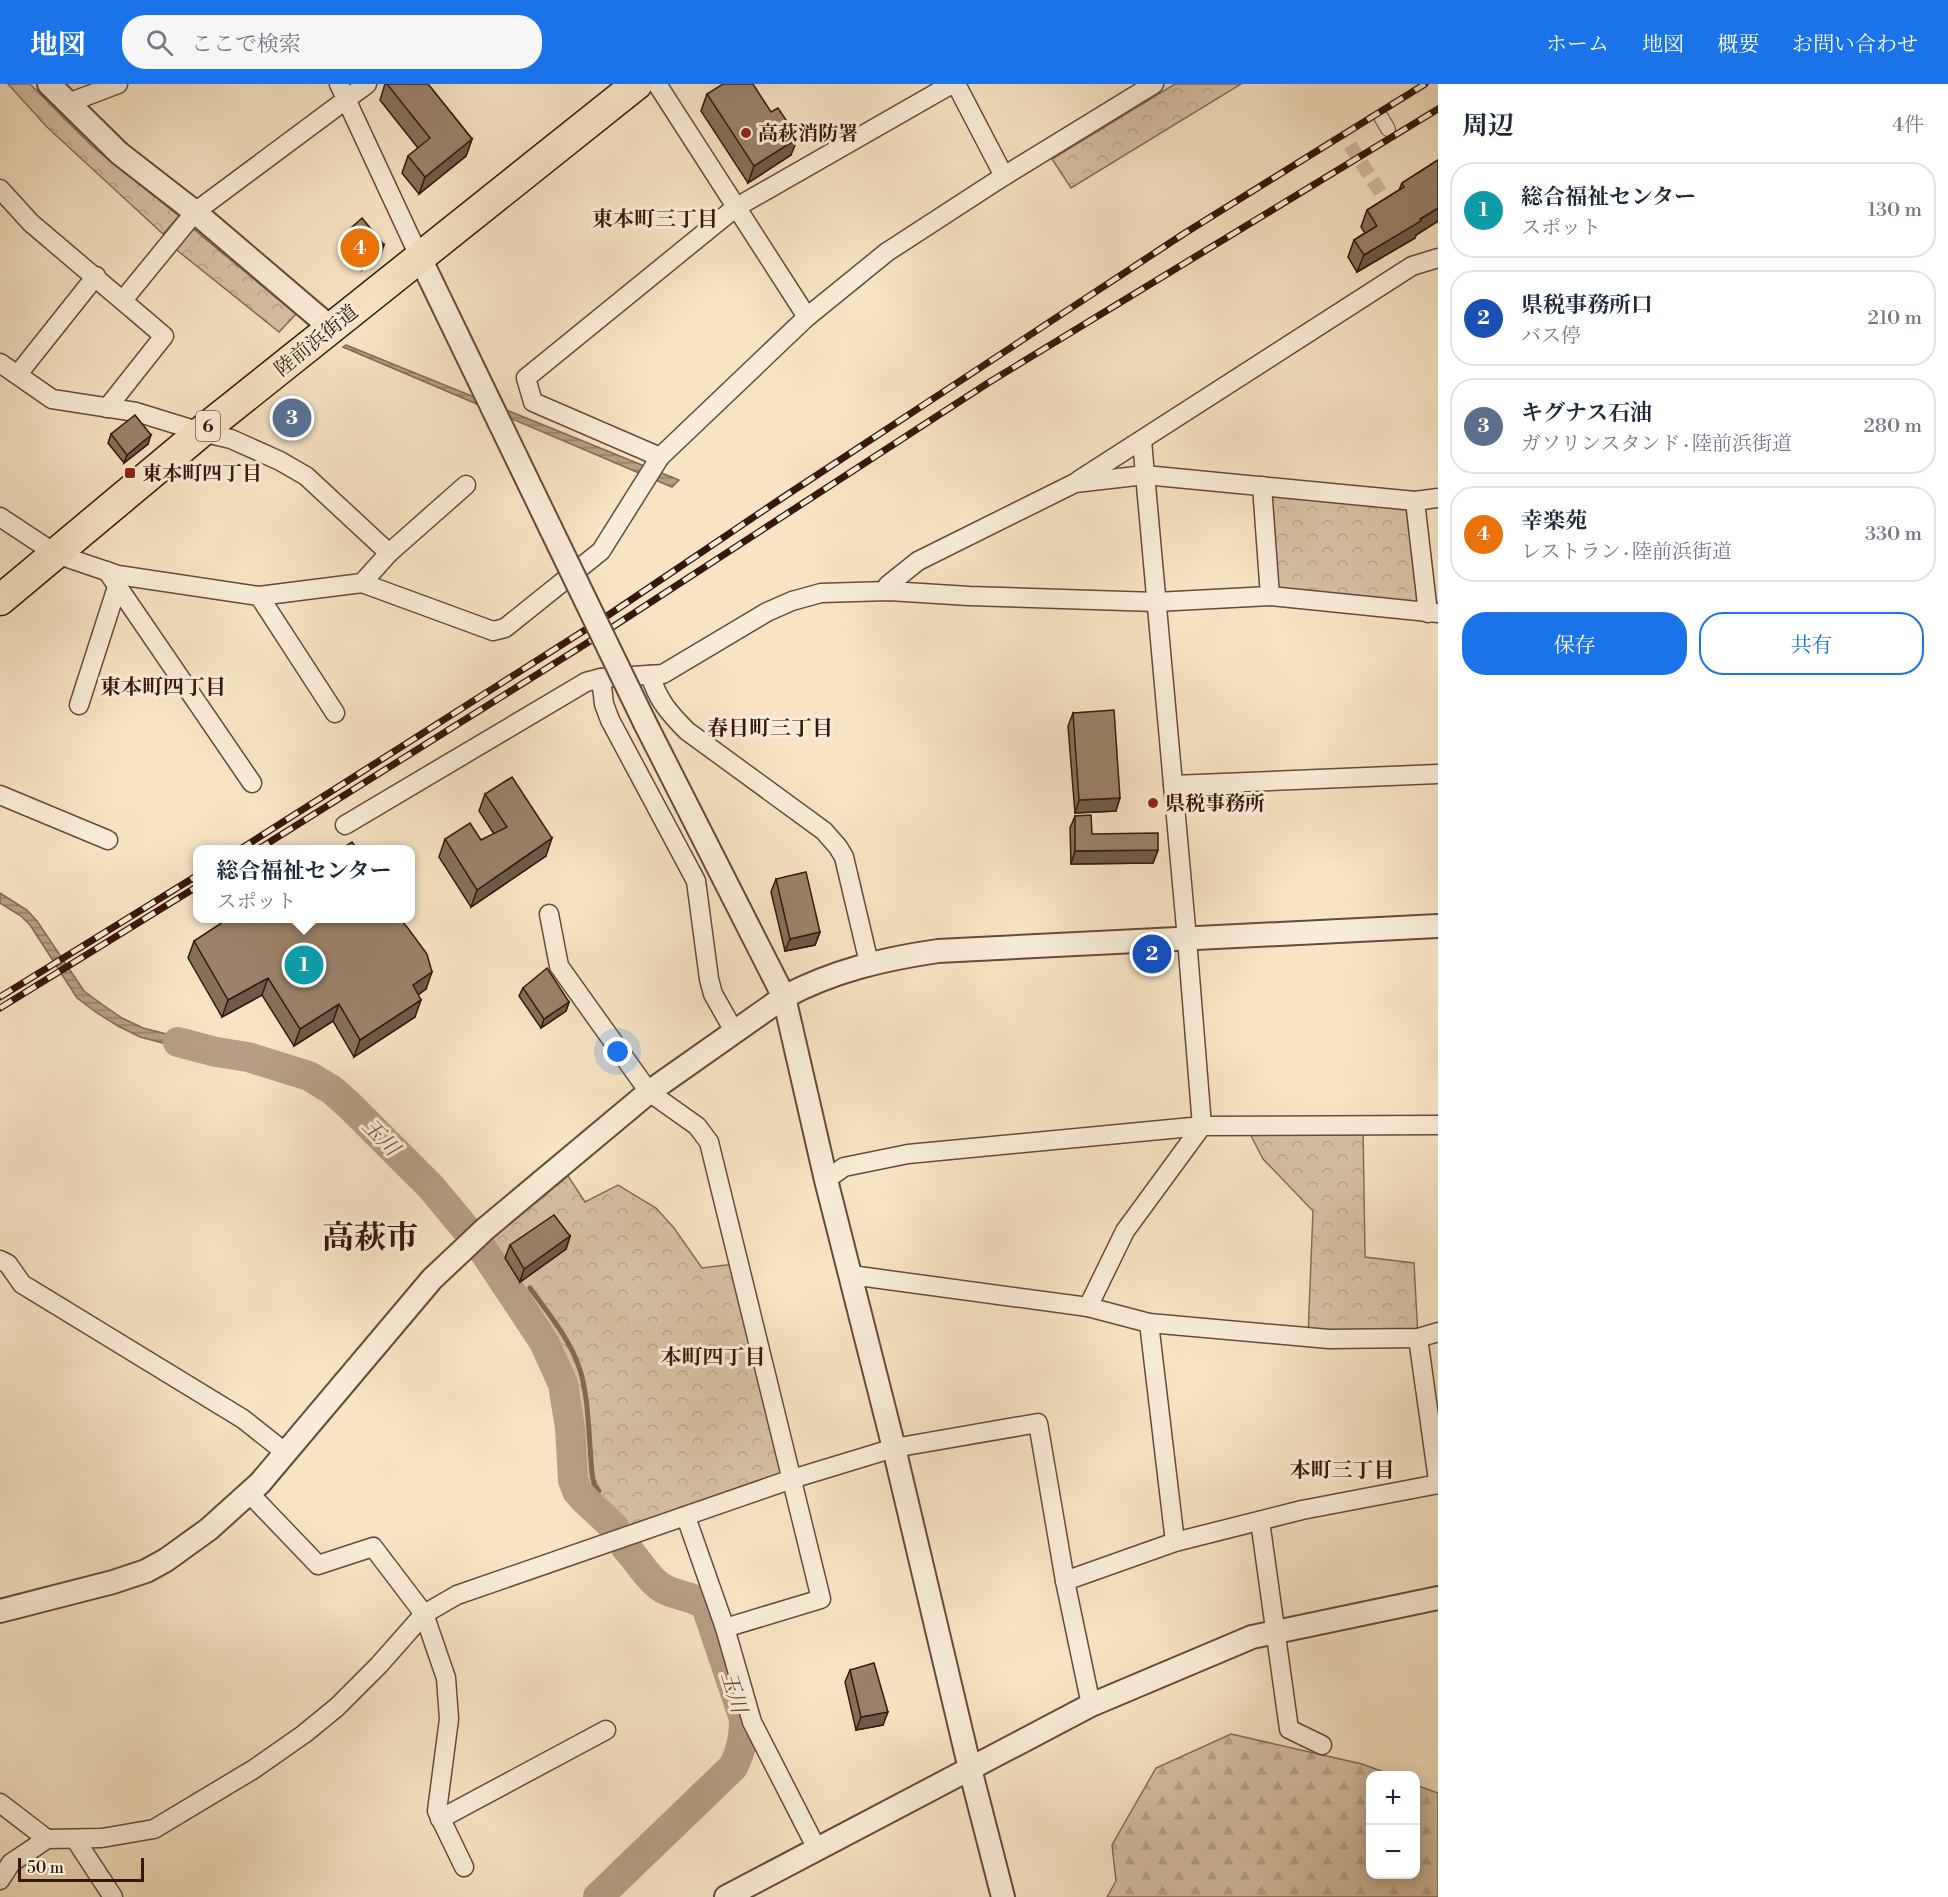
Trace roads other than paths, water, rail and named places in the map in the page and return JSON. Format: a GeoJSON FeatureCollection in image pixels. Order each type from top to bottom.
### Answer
{"type":"FeatureCollection","features":[{"type":"Feature","properties":{"kind":"highway","name":"陸前浜街道"},"geometry":{"type":"LineString","coordinates":[[7,589],[56,554],[201,432],[637,84]]}},
{"type":"Feature","properties":{"kind":"street"},"geometry":{"type":"LineString","coordinates":[[49,84],[119,153],[195,212],[332,328]]}},
{"type":"Feature","properties":{"kind":"street"},"geometry":{"type":"LineString","coordinates":[[68,103],[118,84]]}},
{"type":"Feature","properties":{"kind":"street"},"geometry":{"type":"LineString","coordinates":[[123,300],[195,212],[342,92],[367,84]]}},
{"type":"Feature","properties":{"kind":"street"},"geometry":{"type":"LineString","coordinates":[[657,84],[807,317]]}},
{"type":"Feature","properties":{"kind":"street"},"geometry":{"type":"LineString","coordinates":[[660,457],[533,402],[526,378],[735,208],[954,84],[1004,176]]}},
{"type":"Feature","properties":{"kind":"street"},"geometry":{"type":"LineString","coordinates":[[0,517],[56,554],[118,575],[259,596],[362,583],[493,631],[505,628],[601,550],[660,457],[807,317],[887,252],[1004,176],[1154,84]]}},
{"type":"Feature","properties":{"kind":"street"},"geometry":{"type":"LineString","coordinates":[[342,92],[645,723],[784,996],[826,1179],[1003,1897]]}},
{"type":"Feature","properties":{"kind":"street"},"geometry":{"type":"LineString","coordinates":[[1381,117],[1388,129]]}},
{"type":"Feature","properties":{"kind":"street"},"geometry":{"type":"LineString","coordinates":[[0,189],[31,223],[164,336],[107,408]]}},
{"type":"Feature","properties":{"kind":"street"},"geometry":{"type":"LineString","coordinates":[[890,591],[888,585],[918,561],[1075,483],[1412,266],[1438,258]]}},
{"type":"Feature","properties":{"kind":"street"},"geometry":{"type":"LineString","coordinates":[[18,374],[96,276]]}},
{"type":"Feature","properties":{"kind":"street"},"geometry":{"type":"LineString","coordinates":[[0,363],[52,399],[136,412],[231,439],[280,461],[306,476],[389,553]]}},
{"type":"Feature","properties":{"kind":"street"},"geometry":{"type":"LineString","coordinates":[[1088,1307],[1125,1231],[1202,1126],[1142,441]]}},
{"type":"Feature","properties":{"kind":"street"},"geometry":{"type":"LineString","coordinates":[[1075,483],[1145,475],[1415,501],[1438,498]]}},
{"type":"Feature","properties":{"kind":"street"},"geometry":{"type":"LineString","coordinates":[[362,583],[389,553],[466,485]]}},
{"type":"Feature","properties":{"kind":"street"},"geometry":{"type":"LineString","coordinates":[[1262,486],[1270,596]]}},
{"type":"Feature","properties":{"kind":"street"},"geometry":{"type":"LineString","coordinates":[[345,825],[586,682],[600,678],[663,674],[767,612],[792,601],[821,593],[890,591],[1156,602],[1270,596],[1433,613],[1415,501]]}},
{"type":"Feature","properties":{"kind":"street"},"geometry":{"type":"LineString","coordinates":[[107,571],[252,783]]}},
{"type":"Feature","properties":{"kind":"street"},"geometry":{"type":"LineString","coordinates":[[79,705],[117,587]]}},
{"type":"Feature","properties":{"kind":"street"},"geometry":{"type":"LineString","coordinates":[[259,596],[334,713]]}},
{"type":"Feature","properties":{"kind":"street"},"geometry":{"type":"LineString","coordinates":[[650,675],[656,695],[669,713],[687,731],[824,831],[838,847],[844,857],[868,963]]}},
{"type":"Feature","properties":{"kind":"street"},"geometry":{"type":"LineString","coordinates":[[600,678],[604,704],[610,720],[696,881],[709,979],[713,994],[734,1031]]}},
{"type":"Feature","properties":{"kind":"street"},"geometry":{"type":"LineString","coordinates":[[1173,785],[1438,774]]}},
{"type":"Feature","properties":{"kind":"street"},"geometry":{"type":"LineString","coordinates":[[0,795],[108,840]]}},
{"type":"Feature","properties":{"kind":"street"},"geometry":{"type":"LineString","coordinates":[[549,914],[559,966],[649,1092],[697,1126],[709,1142],[821,1599],[725,1628]]}},
{"type":"Feature","properties":{"kind":"street"},"geometry":{"type":"LineString","coordinates":[[0,1611],[113,1582],[146,1571],[166,1560],[209,1529],[249,1493],[286,1453],[432,1279],[484,1229],[649,1092],[784,996],[834,974],[868,963],[938,951],[1438,926]]}},
{"type":"Feature","properties":{"kind":"street"},"geometry":{"type":"LineString","coordinates":[[826,1179],[844,1167],[908,1154],[1202,1126],[1438,1125]]}},
{"type":"Feature","properties":{"kind":"street"},"geometry":{"type":"LineString","coordinates":[[0,1260],[8,1264],[22,1284],[243,1419],[286,1453]]}},
{"type":"Feature","properties":{"kind":"street"},"geometry":{"type":"LineString","coordinates":[[851,1275],[1088,1307],[1149,1323],[1329,1339],[1418,1338],[1438,1332]]}},
{"type":"Feature","properties":{"kind":"street"},"geometry":{"type":"LineString","coordinates":[[1149,1323],[1175,1542]]}},
{"type":"Feature","properties":{"kind":"street"},"geometry":{"type":"LineString","coordinates":[[1065,1581],[1175,1542],[1302,1510],[1438,1482],[1418,1338]]}},
{"type":"Feature","properties":{"kind":"street"},"geometry":{"type":"LineString","coordinates":[[0,1880],[11,1863],[47,1839],[102,1838],[154,1828],[254,1769],[304,1734],[336,1707],[379,1665],[423,1614],[457,1595],[792,1479],[894,1448],[1038,1423],[1065,1581],[1091,1705]]}},
{"type":"Feature","properties":{"kind":"street"},"geometry":{"type":"LineString","coordinates":[[249,1493],[318,1565],[373,1547],[423,1614],[446,1678],[449,1719],[437,1811],[464,1867]]}},
{"type":"Feature","properties":{"kind":"street"},"geometry":{"type":"LineString","coordinates":[[686,1517],[725,1628],[752,1722],[817,1849]]}},
{"type":"Feature","properties":{"kind":"street"},"geometry":{"type":"LineString","coordinates":[[1260,1521],[1289,1729],[1322,1745]]}},
{"type":"Feature","properties":{"kind":"street"},"geometry":{"type":"LineString","coordinates":[[726,1897],[1091,1705],[1252,1637],[1438,1598]]}},
{"type":"Feature","properties":{"kind":"street"},"geometry":{"type":"LineString","coordinates":[[441,1818],[606,1730]]}},
{"type":"Feature","properties":{"kind":"street"},"geometry":{"type":"LineString","coordinates":[[0,1803],[47,1839]]}},
{"type":"Feature","properties":{"kind":"street"},"geometry":{"type":"LineString","coordinates":[[75,1839],[113,1897]]}},
{"type":"Feature","properties":{"kind":"waterway","name":"玉川"},"geometry":{"type":"LineString","coordinates":[[178,1042],[216,1052],[248,1057],[309,1076],[332,1090],[349,1105],[431,1187],[481,1247],[544,1342],[563,1384],[570,1428],[573,1480],[577,1491],[614,1527]]}},
{"type":"Feature","properties":{"kind":"waterway"},"geometry":{"type":"LineString","coordinates":[[530,1288],[564,1336],[579,1367],[587,1404],[592,1473],[594,1484],[599,1491]]}},
{"type":"Feature","properties":{"kind":"waterway","name":"玉川"},"geometry":{"type":"LineString","coordinates":[[598,1897],[733,1767],[740,1750],[743,1732],[744,1719],[706,1606],[695,1599],[669,1592],[658,1585],[626,1548]]}},
{"type":"Feature","properties":{"kind":"tunnel"},"geometry":{"type":"LineString","coordinates":[[1350,145],[1382,195]]}},
{"type":"Feature","properties":{"kind":"railway"},"geometry":{"type":"LineString","coordinates":[[247,845],[607,616],[1185,233],[1425,84]]}},
{"type":"Feature","properties":{"kind":"railway"},"geometry":{"type":"LineString","coordinates":[[265,845],[611,628],[988,383],[1438,109]]}},
{"type":"Feature","properties":{"kind":"railway"},"geometry":{"type":"LineString","coordinates":[[0,997],[193,878]]}},
{"type":"Feature","properties":{"kind":"railway"},"geometry":{"type":"LineString","coordinates":[[0,1008],[193,889]]}},
{"type":"Feature","properties":{"kind":"place","name":"高萩消防署"},"geometry":{"type":"Point","coordinates":[746,133]}},
{"type":"Feature","properties":{"kind":"place","name":"幸楽苑"},"geometry":{"type":"Point","coordinates":[360,248]}},
{"type":"Feature","properties":{"kind":"place","name":"キグナス石油"},"geometry":{"type":"Point","coordinates":[292,418]}},
{"type":"Feature","properties":{"kind":"place","name":"東本町四丁目"},"geometry":{"type":"Point","coordinates":[130,473]}},
{"type":"Feature","properties":{"kind":"place","name":"県税事務所"},"geometry":{"type":"Point","coordinates":[1153,803]}},
{"type":"Feature","properties":{"kind":"place","name":"県税事務所口"},"geometry":{"type":"Point","coordinates":[1152,954]}},
{"type":"Feature","properties":{"kind":"place","name":"総合福祉センター"},"geometry":{"type":"Point","coordinates":[304,965]}},
{"type":"Feature","properties":{"kind":"district","name":"東本町三丁目"},"geometry":{"type":"Point","coordinates":[655,219]}},
{"type":"Feature","properties":{"kind":"district","name":"東本町四丁目"},"geometry":{"type":"Point","coordinates":[163,687]}},
{"type":"Feature","properties":{"kind":"district","name":"春日町三丁目"},"geometry":{"type":"Point","coordinates":[770,728]}},
{"type":"Feature","properties":{"kind":"district","name":"高萩市"},"geometry":{"type":"Point","coordinates":[370,1237]}},
{"type":"Feature","properties":{"kind":"district","name":"本町四丁目"},"geometry":{"type":"Point","coordinates":[713,1357]}},
{"type":"Feature","properties":{"kind":"district","name":"本町三丁目"},"geometry":{"type":"Point","coordinates":[1342,1470]}}]}
